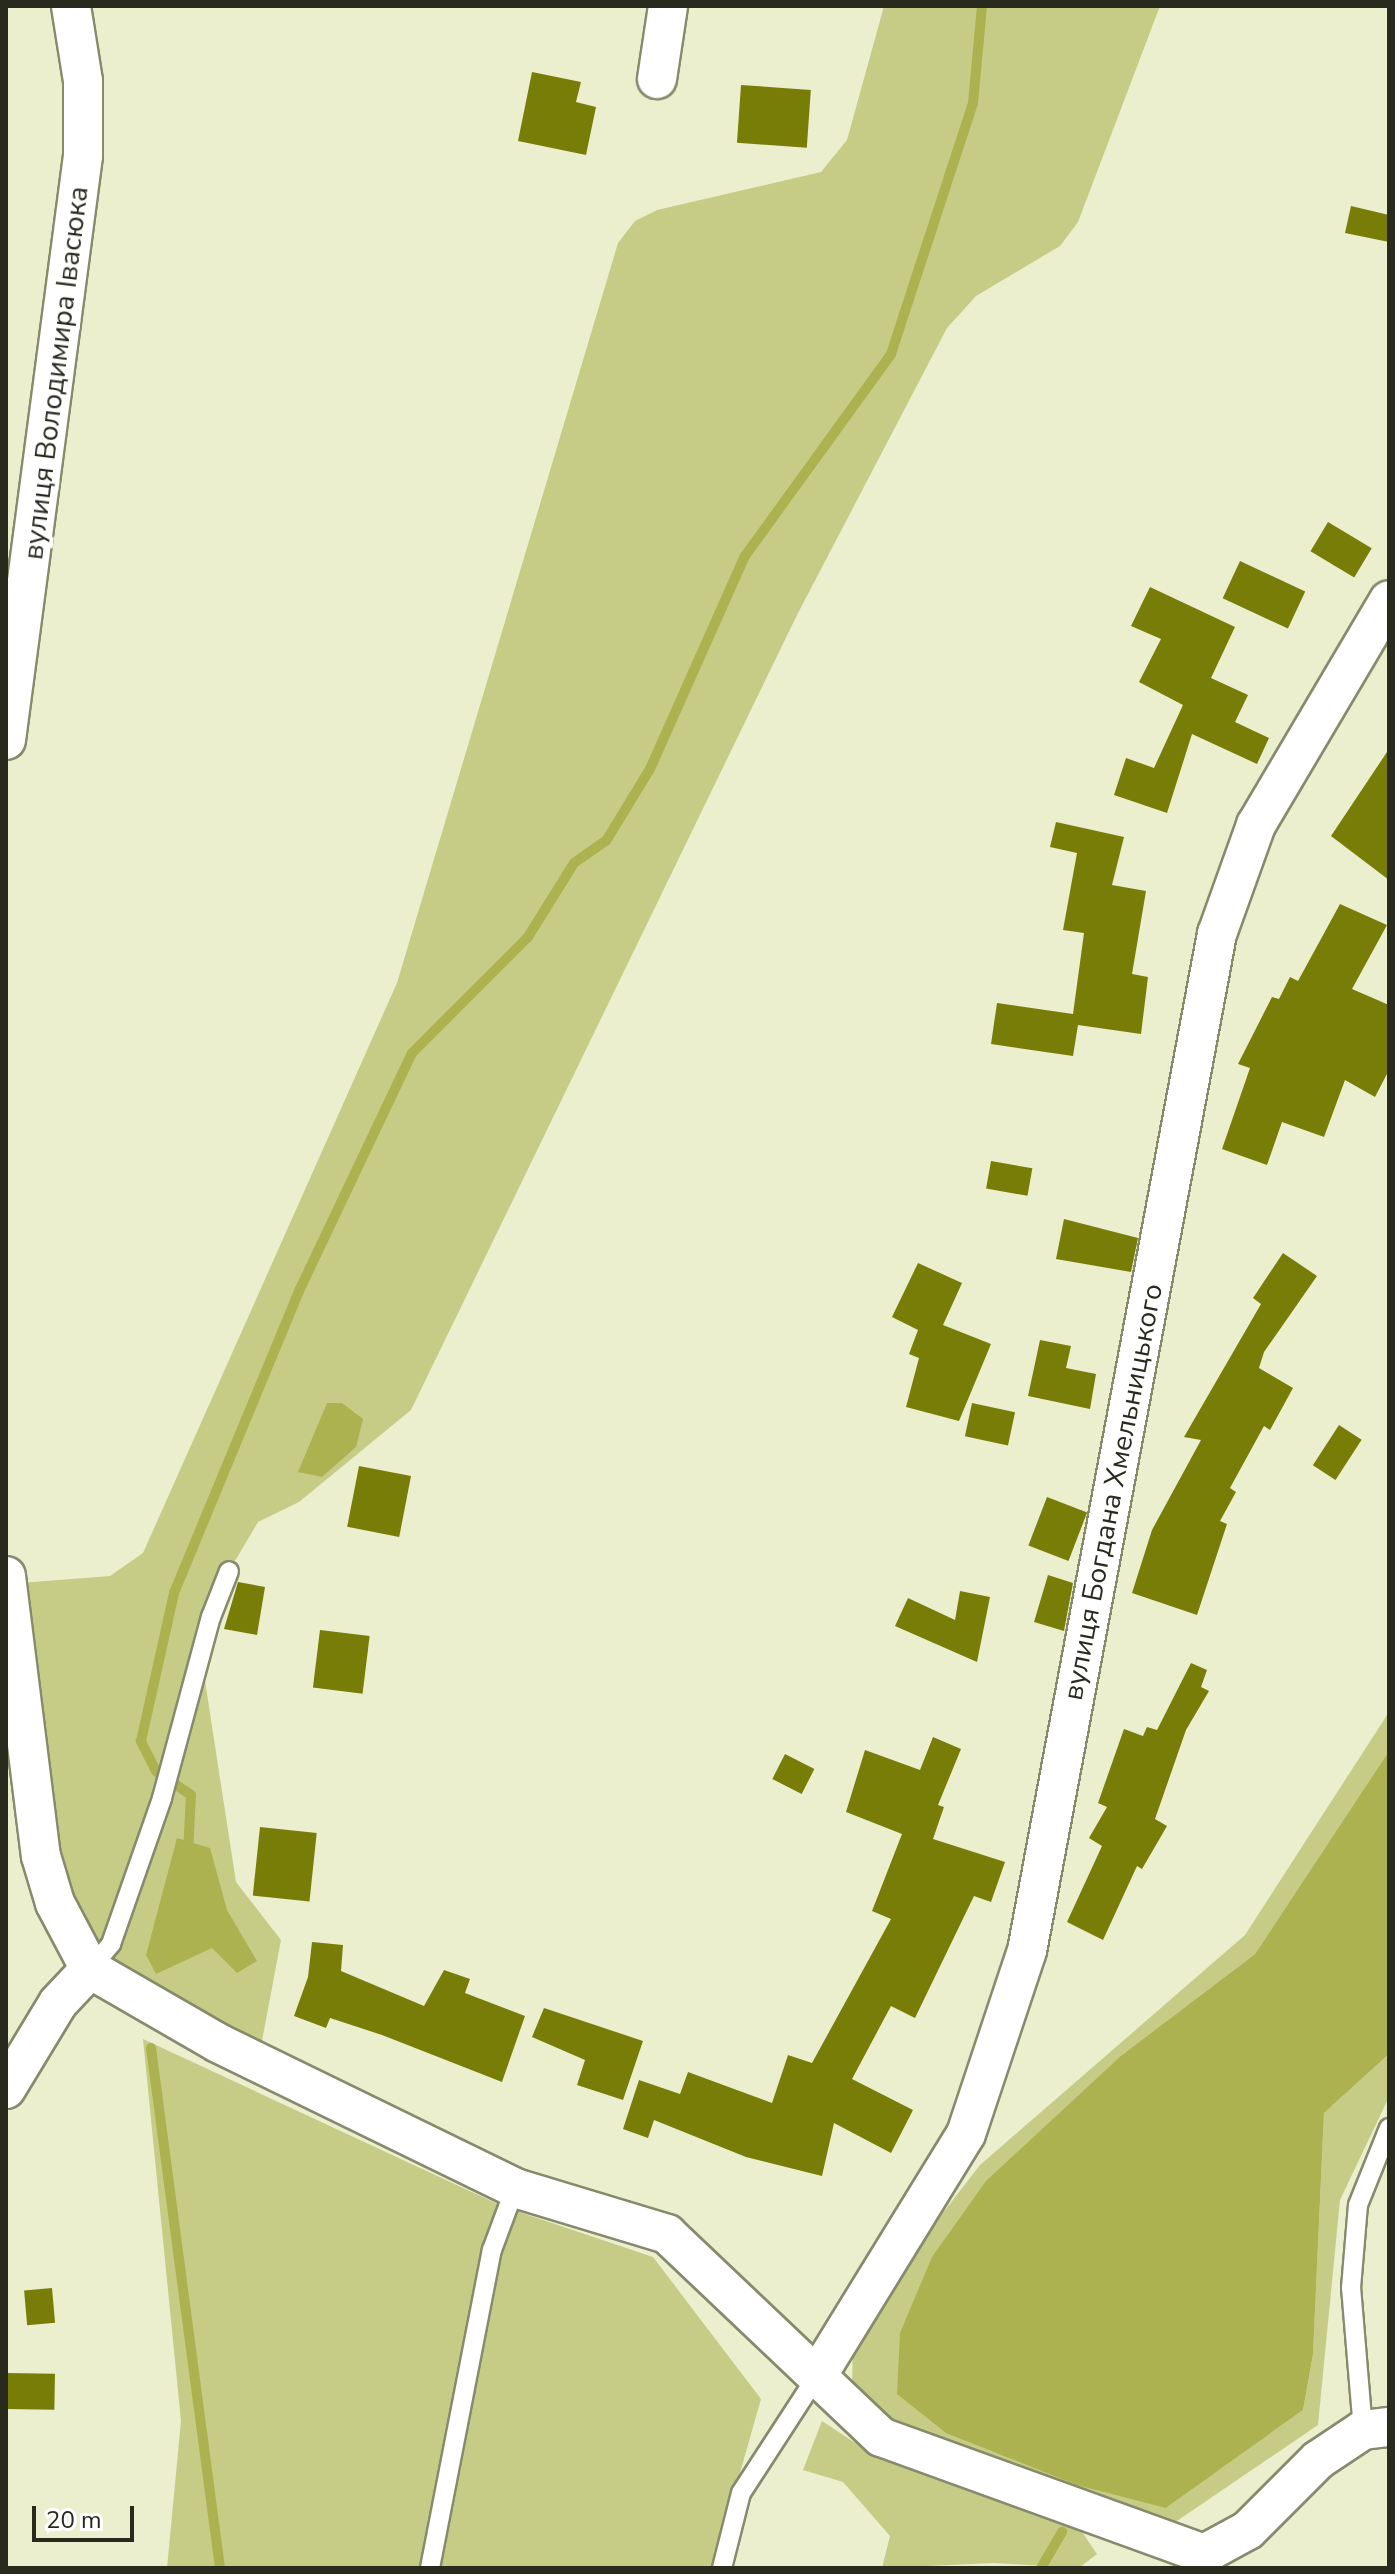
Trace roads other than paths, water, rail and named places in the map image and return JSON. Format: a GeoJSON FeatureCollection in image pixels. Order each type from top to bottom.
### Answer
{"type":"FeatureCollection","features":[{"type":"Feature","properties":{"kind":"street","name":"вулиця Володимира Івасюка"},"geometry":{"type":"LineString","coordinates":[[6,740],[83,156],[83,81],[71,6]]}},
{"type":"Feature","properties":{"kind":"street"},"geometry":{"type":"LineString","coordinates":[[657,79],[668,6]]}},
{"type":"Feature","properties":{"kind":"street","name":"вулиця Богдана Хмельницького"},"geometry":{"type":"LineString","coordinates":[[817,2376],[966,2134],[1027,1951],[1217,934],[1256,825],[1389,600]]}},
{"type":"Feature","properties":{"kind":"street"},"geometry":{"type":"LineString","coordinates":[[6,1576],[41,1856],[55,1903],[90,1969],[218,2043],[515,2188],[667,2234],[881,2437],[1214,2561],[1318,2460],[1376,2429]]}},
{"type":"Feature","properties":{"kind":"street"},"geometry":{"type":"LineString","coordinates":[[6,2089],[58,2003],[90,1969]]}},
{"type":"Feature","properties":{"kind":"lane"},"geometry":{"type":"LineString","coordinates":[[90,1969],[111,1944],[162,1798],[211,1617],[229,1571]]}},
{"type":"Feature","properties":{"kind":"lane"},"geometry":{"type":"LineString","coordinates":[[1376,2429],[1351,2288],[1358,2205],[1389,2128]]}},
{"type":"Feature","properties":{"kind":"lane"},"geometry":{"type":"LineString","coordinates":[[430,2568],[492,2250],[515,2188]]}},
{"type":"Feature","properties":{"kind":"lane"},"geometry":{"type":"LineString","coordinates":[[722,2568],[741,2493],[817,2376]]}},
{"type":"Feature","properties":{"kind":"waterway"},"geometry":{"type":"LineString","coordinates":[[188,1852],[191,1795],[156,1771],[141,1741],[174,1593],[299,1291],[412,1053],[528,937],[574,863],[606,841],[650,769],[745,556],[891,354],[973,103],[982,6]]}},
{"type":"Feature","properties":{"kind":"waterway"},"geometry":{"type":"LineString","coordinates":[[151,2048],[220,2568]]}},
{"type":"Feature","properties":{"kind":"waterway"},"geometry":{"type":"LineString","coordinates":[[1041,2568],[1062,2532]]}}]}
